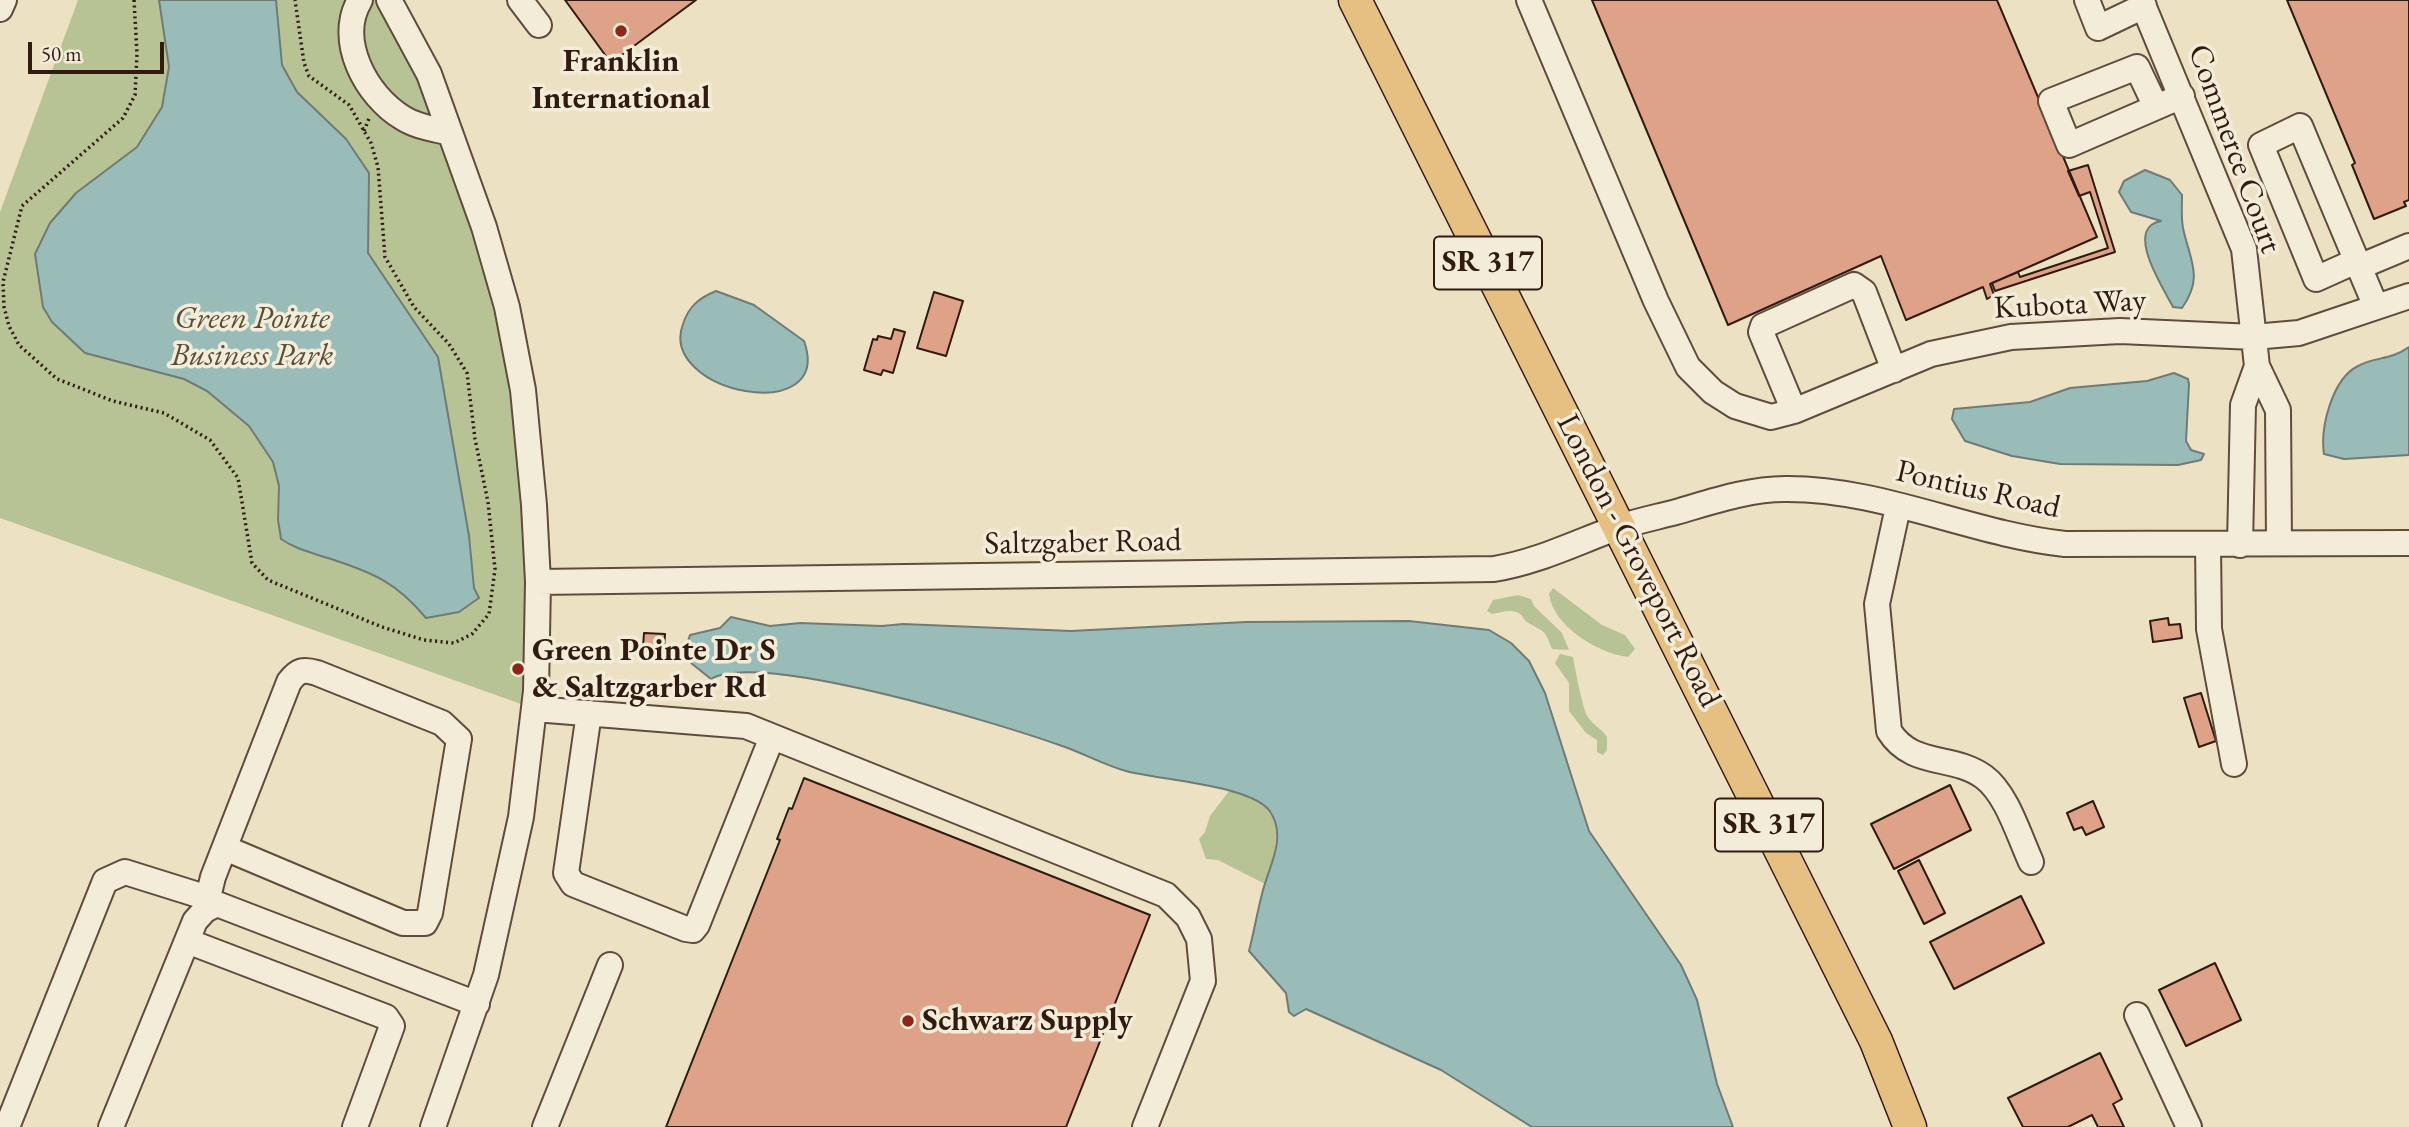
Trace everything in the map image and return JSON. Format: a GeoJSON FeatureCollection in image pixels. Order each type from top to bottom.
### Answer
{"type":"FeatureCollection","features":[{"type":"Feature","properties":{"kind":"main road","name":"London - Groveport Road"},"geometry":{"type":"LineString","coordinates":[[1355,0],[1621,526],[1876,1041],[1910,1127]]}},
{"type":"Feature","properties":{"kind":"street"},"geometry":{"type":"LineString","coordinates":[[0,9],[4,0]]}},
{"type":"Feature","properties":{"kind":"street"},"geometry":{"type":"LineString","coordinates":[[360,0],[351,26],[353,50],[378,97],[404,119],[450,133]]}},
{"type":"Feature","properties":{"kind":"street"},"geometry":{"type":"LineString","coordinates":[[389,0],[429,74],[484,226],[507,307],[523,390],[538,582],[535,709],[530,763],[511,871],[477,1004],[433,1127]]}},
{"type":"Feature","properties":{"kind":"street"},"geometry":{"type":"LineString","coordinates":[[520,0],[539,25]]}},
{"type":"Feature","properties":{"kind":"street","name":"Kubota Way"},"geometry":{"type":"LineString","coordinates":[[1529,0],[1656,301],[1688,367],[1713,392],[1735,406],[1772,417],[1794,411],[1931,354],[2011,337],[2120,331],[2254,337],[2299,333],[2409,296]]}},
{"type":"Feature","properties":{"kind":"street"},"geometry":{"type":"LineString","coordinates":[[2087,0],[2098,28],[2142,3]]}},
{"type":"Feature","properties":{"kind":"street","name":"Commerce Court"},"geometry":{"type":"LineString","coordinates":[[2142,3],[2244,249],[2257,366],[2278,410],[2279,543]]}},
{"type":"Feature","properties":{"kind":"street"},"geometry":{"type":"LineString","coordinates":[[2156,107],[2182,96]]}},
{"type":"Feature","properties":{"kind":"street"},"geometry":{"type":"LineString","coordinates":[[2376,307],[2358,264],[2300,126],[2261,145],[2316,279],[2358,264],[2409,246]]}},
{"type":"Feature","properties":{"kind":"street"},"geometry":{"type":"LineString","coordinates":[[1794,411],[1761,332],[1763,326],[1854,285],[1864,292],[1894,370]]}},
{"type":"Feature","properties":{"kind":"street","name":"Commerce Court"},"geometry":{"type":"LineString","coordinates":[[2240,545],[2243,405],[2257,366]]}},
{"type":"Feature","properties":{"kind":"street","name":"Pontius Road"},"geometry":{"type":"LineString","coordinates":[[1621,526],[1734,496],[1783,489],[1846,493],[2022,540],[2097,545],[2409,543]]}},
{"type":"Feature","properties":{"kind":"street"},"geometry":{"type":"LineString","coordinates":[[1898,507],[1877,604],[1889,731],[1896,742],[1910,752],[1929,761],[1971,768],[1987,778],[2000,797],[2031,862]]}},
{"type":"Feature","properties":{"kind":"street","name":"Saltzgaber Road"},"geometry":{"type":"LineString","coordinates":[[538,582],[1470,570],[1516,565],[1621,526]]}},
{"type":"Feature","properties":{"kind":"street"},"geometry":{"type":"LineString","coordinates":[[2208,545],[2209,629],[2235,764]]}},
{"type":"Feature","properties":{"kind":"street"},"geometry":{"type":"LineString","coordinates":[[111,1127],[195,921],[206,904],[225,848],[289,682],[296,673],[305,669],[317,673],[442,723],[459,739],[430,913],[425,923],[403,923],[225,848]]}},
{"type":"Feature","properties":{"kind":"street"},"geometry":{"type":"LineString","coordinates":[[535,709],[730,723],[772,737],[1166,895],[1188,917],[1199,939],[1203,981],[1145,1127]]}},
{"type":"Feature","properties":{"kind":"street"},"geometry":{"type":"LineString","coordinates":[[589,713],[566,873],[573,884],[693,930],[772,737]]}},
{"type":"Feature","properties":{"kind":"street"},"geometry":{"type":"LineString","coordinates":[[7,1127],[105,880],[125,872],[206,904],[230,908],[477,1004]]}},
{"type":"Feature","properties":{"kind":"street"},"geometry":{"type":"LineString","coordinates":[[187,941],[386,1017],[391,1026],[388,1041],[355,1127]]}},
{"type":"Feature","properties":{"kind":"street"},"geometry":{"type":"LineString","coordinates":[[545,1127],[610,965]]}},
{"type":"Feature","properties":{"kind":"street"},"geometry":{"type":"LineString","coordinates":[[2137,1015],[2189,1127]]}},
{"type":"Feature","properties":{"kind":"path"},"geometry":{"type":"LineString","coordinates":[[134,0],[137,54],[135,95],[123,118],[22,206],[3,282],[4,307],[9,326],[19,345],[57,379],[113,401],[163,413],[210,440],[238,478],[252,563],[268,580],[382,627],[424,640],[454,643],[472,634],[489,614],[495,569],[488,502],[475,439],[467,373],[449,344],[414,307],[385,257],[379,167],[371,143],[349,105],[309,76],[295,0]]}},
{"type":"Feature","properties":{"kind":"green space","name":"Green Pointe Business Park"},"geometry":{"type":"Polygon","coordinates":[[[78,0],[389,0],[429,74],[523,390],[535,709],[0,518],[0,212],[78,0]]]}},
{"type":"Feature","properties":{"kind":"green space"},"geometry":{"type":"Polygon","coordinates":[[[1553,588],[1602,625],[1625,635],[1635,649],[1628,657],[1603,650],[1578,636],[1552,606],[1549,594],[1553,588]]]}},
{"type":"Feature","properties":{"kind":"green space"},"geometry":{"type":"Polygon","coordinates":[[[1518,595],[1531,599],[1534,606],[1562,633],[1569,650],[1552,649],[1543,632],[1517,612],[1492,614],[1487,611],[1493,600],[1518,595]]]}},
{"type":"Feature","properties":{"kind":"green space"},"geometry":{"type":"Polygon","coordinates":[[[1560,654],[1573,657],[1586,713],[1607,737],[1607,750],[1603,755],[1597,752],[1597,740],[1586,733],[1569,711],[1569,683],[1555,663],[1560,654]]]}},
{"type":"Feature","properties":{"kind":"green space"},"geometry":{"type":"Polygon","coordinates":[[[1229,791],[1248,797],[1271,814],[1276,837],[1265,884],[1218,860],[1206,859],[1199,839],[1205,832],[1210,816],[1229,791]]]}},
{"type":"Feature","properties":{"kind":"water"},"geometry":{"type":"Polygon","coordinates":[[[159,0],[276,0],[282,65],[297,92],[346,139],[369,173],[368,253],[438,357],[469,536],[474,588],[479,598],[459,612],[426,618],[405,596],[384,581],[360,569],[299,549],[281,539],[278,520],[279,486],[273,462],[249,426],[207,391],[184,379],[85,353],[52,322],[43,307],[35,254],[50,223],[76,193],[137,147],[162,107],[169,67],[159,0]]]}},
{"type":"Feature","properties":{"kind":"water"},"geometry":{"type":"Polygon","coordinates":[[[2145,170],[2170,180],[2182,195],[2182,224],[2194,278],[2189,297],[2182,308],[2173,307],[2149,260],[2146,235],[2150,226],[2161,221],[2131,212],[2119,192],[2124,181],[2145,170]]]}},
{"type":"Feature","properties":{"kind":"water"},"geometry":{"type":"Polygon","coordinates":[[[716,291],[754,305],[804,341],[807,368],[795,385],[772,392],[745,391],[718,383],[695,368],[682,348],[683,324],[695,303],[716,291]]]}},
{"type":"Feature","properties":{"kind":"water"},"geometry":{"type":"Polygon","coordinates":[[[2409,347],[2409,455],[2344,459],[2324,454],[2326,418],[2341,382],[2358,366],[2409,347]]]}},
{"type":"Feature","properties":{"kind":"water"},"geometry":{"type":"Polygon","coordinates":[[[2174,373],[2188,379],[2186,441],[2191,450],[2204,454],[2201,460],[2178,465],[2060,464],[2012,456],[1965,441],[1952,419],[1954,409],[2030,402],[2070,388],[2147,381],[2174,373]]]}},
{"type":"Feature","properties":{"kind":"water"},"geometry":{"type":"Polygon","coordinates":[[[731,617],[770,626],[800,623],[882,626],[903,624],[1071,631],[1246,622],[1409,621],[1489,630],[1511,643],[1529,661],[1545,693],[1589,831],[1681,965],[1697,1000],[1717,1084],[1733,1127],[1532,1127],[1441,1070],[1306,1009],[1294,1016],[1289,1012],[1286,993],[1249,951],[1277,843],[1271,813],[1261,804],[1227,790],[1126,771],[1032,736],[883,694],[778,674],[738,673],[711,679],[686,659],[684,653],[690,635],[720,628],[731,617]]]}},
{"type":"Feature","properties":{"kind":"building","name":"Franklin International"},"geometry":{"type":"Polygon","coordinates":[[[565,0],[696,0],[611,63],[565,0]]]}},
{"type":"Feature","properties":{"kind":"building"},"geometry":{"type":"Polygon","coordinates":[[[1592,0],[1997,0],[2097,237],[1990,284],[1994,295],[1987,299],[1983,287],[1906,320],[1881,256],[1728,325],[1592,0]]]}},
{"type":"Feature","properties":{"kind":"building"},"geometry":{"type":"Polygon","coordinates":[[[2287,0],[2409,0],[2409,200],[2404,202],[2406,206],[2374,219],[2352,165],[2355,163],[2287,0]]]}},
{"type":"Feature","properties":{"kind":"building"},"geometry":{"type":"Polygon","coordinates":[[[2088,165],[2115,252],[1995,291],[1992,283],[2018,272],[2020,277],[2108,248],[2090,192],[2079,196],[2068,171],[2088,165]]]}},
{"type":"Feature","properties":{"kind":"building"},"geometry":{"type":"Polygon","coordinates":[[[934,292],[963,301],[946,356],[917,348],[934,292]]]}},
{"type":"Feature","properties":{"kind":"building"},"geometry":{"type":"Polygon","coordinates":[[[894,329],[905,332],[893,373],[883,370],[881,375],[864,370],[873,339],[877,340],[878,336],[891,339],[894,329]]]}},
{"type":"Feature","properties":{"kind":"building"},"geometry":{"type":"Polygon","coordinates":[[[2168,618],[2169,625],[2180,624],[2182,638],[2153,642],[2150,621],[2168,618]]]}},
{"type":"Feature","properties":{"kind":"building"},"geometry":{"type":"Polygon","coordinates":[[[644,633],[665,634],[664,648],[643,647],[644,633]]]}},
{"type":"Feature","properties":{"kind":"building"},"geometry":{"type":"Polygon","coordinates":[[[2201,693],[2216,741],[2199,747],[2184,698],[2201,693]]]}},
{"type":"Feature","properties":{"kind":"building","name":"Schwarz Supply"},"geometry":{"type":"Polygon","coordinates":[[[804,778],[1150,915],[1066,1127],[666,1127],[780,840],[777,839],[789,808],[792,809],[804,778]]]}},
{"type":"Feature","properties":{"kind":"building"},"geometry":{"type":"Polygon","coordinates":[[[1950,785],[1971,830],[1894,869],[1871,824],[1950,785]]]}},
{"type":"Feature","properties":{"kind":"building"},"geometry":{"type":"Polygon","coordinates":[[[2093,801],[2104,827],[2086,835],[2082,827],[2074,830],[2067,813],[2093,801]]]}},
{"type":"Feature","properties":{"kind":"building"},"geometry":{"type":"Polygon","coordinates":[[[1919,860],[1945,913],[1924,924],[1898,871],[1919,860]]]}},
{"type":"Feature","properties":{"kind":"building"},"geometry":{"type":"Polygon","coordinates":[[[2021,896],[2044,943],[1954,989],[1930,942],[2021,896]]]}},
{"type":"Feature","properties":{"kind":"building"},"geometry":{"type":"Polygon","coordinates":[[[2215,963],[2241,1020],[2186,1046],[2159,990],[2215,963]]]}},
{"type":"Feature","properties":{"kind":"building"},"geometry":{"type":"Polygon","coordinates":[[[2100,1053],[2122,1099],[2113,1104],[2124,1127],[2098,1127],[2092,1115],[2068,1127],[2023,1127],[2008,1098],[2100,1053]]]}},
{"type":"Feature","properties":{"kind":"place","name":"Franklin International"},"geometry":{"type":"Point","coordinates":[621,31]}},
{"type":"Feature","properties":{"kind":"place","name":"Green Pointe Dr S & Saltzgarber Rd"},"geometry":{"type":"Point","coordinates":[518,669]}},
{"type":"Feature","properties":{"kind":"place","name":"Schwarz Supply"},"geometry":{"type":"Point","coordinates":[908,1021]}}]}
